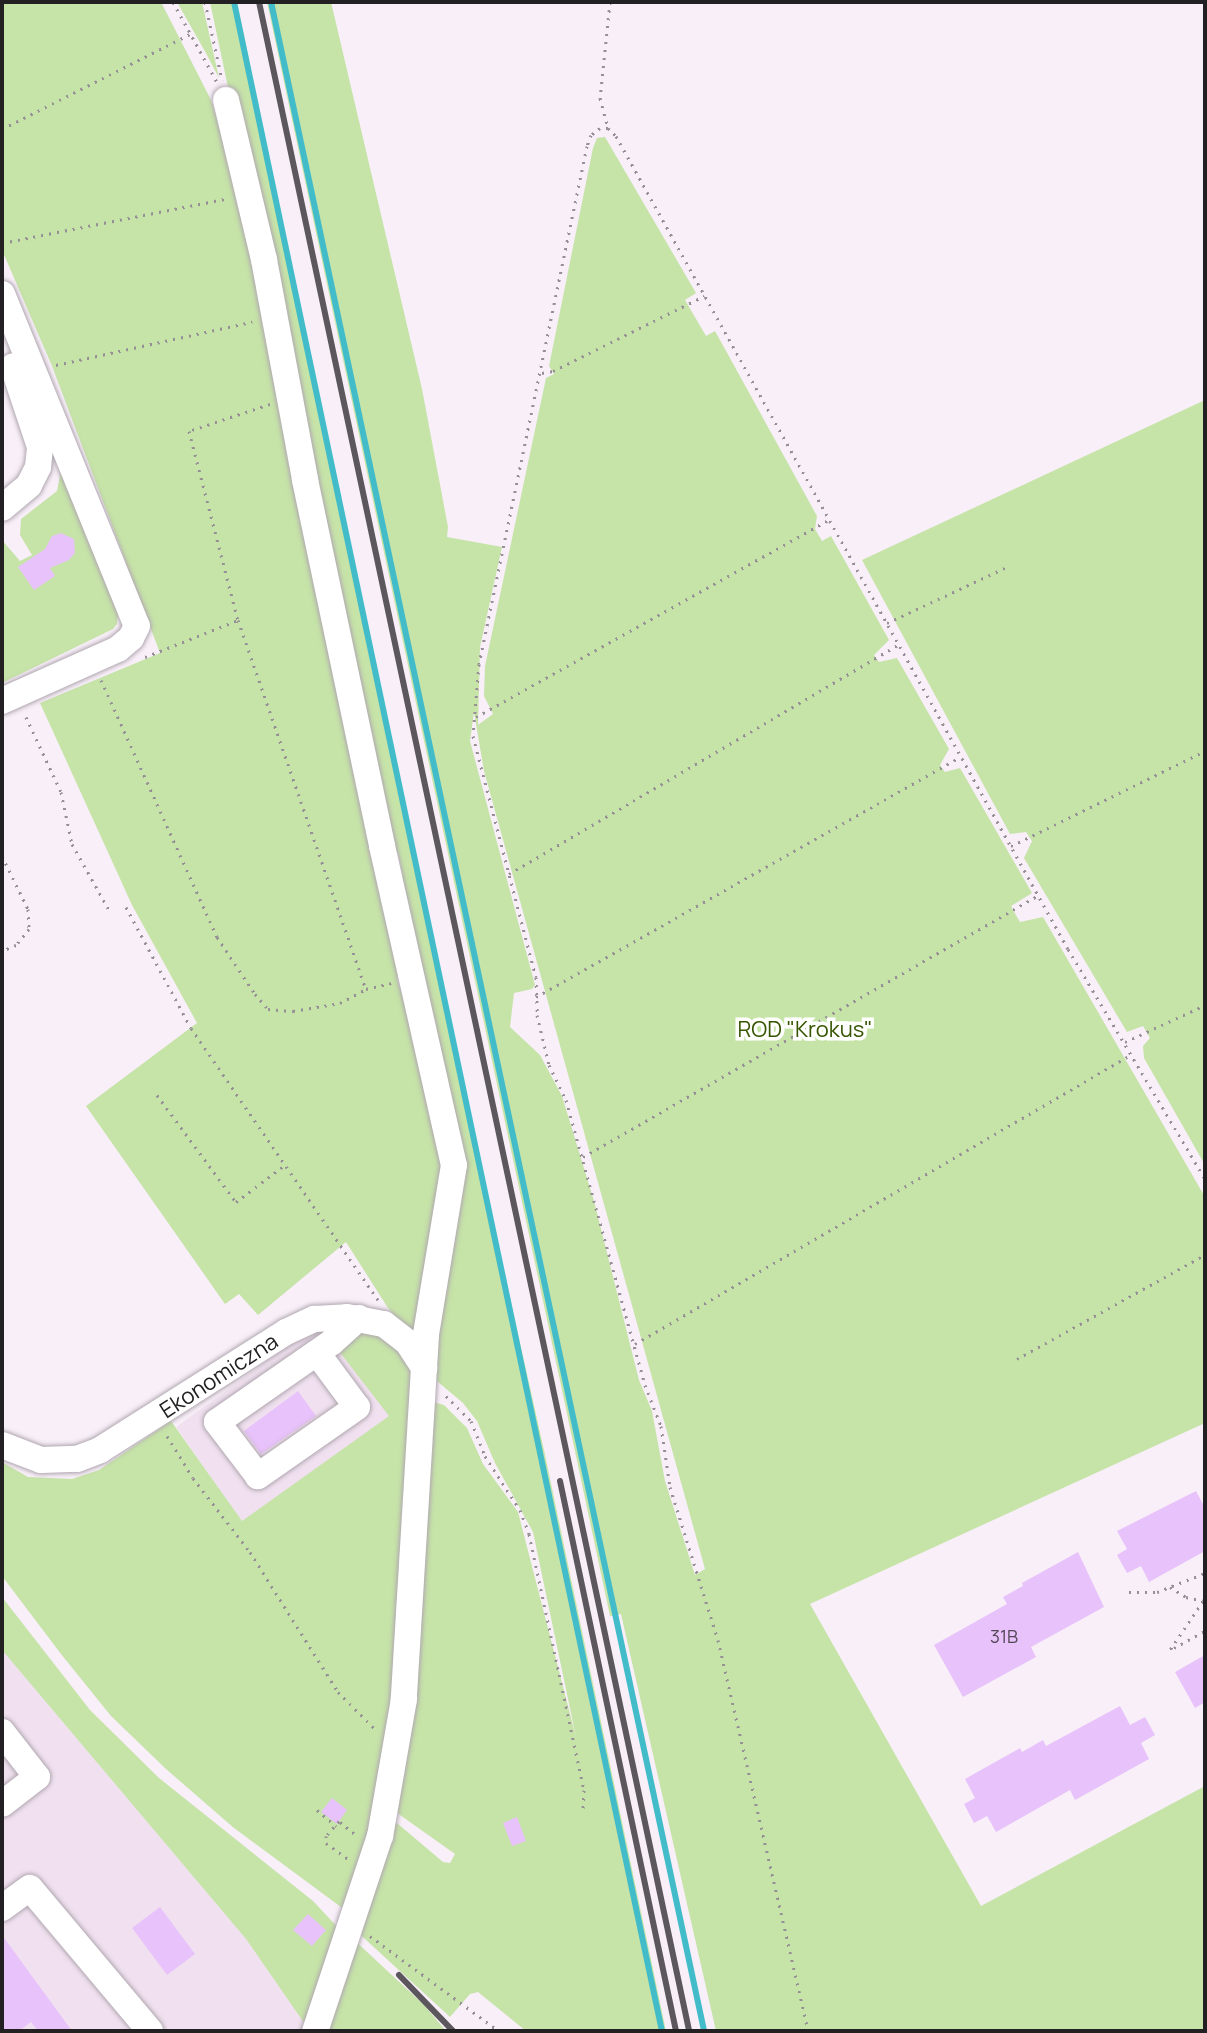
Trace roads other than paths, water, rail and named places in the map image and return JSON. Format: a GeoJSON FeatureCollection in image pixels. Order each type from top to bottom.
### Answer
{"type":"FeatureCollection","features":[{"type":"Feature","properties":{"kind":"street"},"geometry":{"type":"LineString","coordinates":[[226,100],[382,846],[454,1165],[426,1335],[410,1579],[409,1649],[396,1742],[380,1836],[315,2031]]}},
{"type":"Feature","properties":{"kind":"street"},"geometry":{"type":"LineString","coordinates":[[2,294],[137,626],[131,638],[118,649],[9,698]]}},
{"type":"Feature","properties":{"kind":"street"},"geometry":{"type":"LineString","coordinates":[[2,402],[11,368],[4,342]]}},
{"type":"Feature","properties":{"kind":"street"},"geometry":{"type":"LineString","coordinates":[[2,508],[29,485],[38,467],[40,447],[4,342]]}},
{"type":"Feature","properties":{"kind":"street"},"geometry":{"type":"LineString","coordinates":[[317,1353],[357,1407],[258,1476],[217,1422],[317,1353],[359,1318]]}},
{"type":"Feature","properties":{"kind":"street","name":"Ekonomiczna"},"geometry":{"type":"LineString","coordinates":[[2,1445],[18,1454],[41,1460],[77,1459],[122,1439],[307,1321],[359,1318],[384,1324],[402,1337],[424,1374]]}},
{"type":"Feature","properties":{"kind":"street"},"geometry":{"type":"LineString","coordinates":[[2,1732],[37,1777],[2,1804]]}},
{"type":"Feature","properties":{"kind":"street"},"geometry":{"type":"LineString","coordinates":[[2,1908],[30,1888],[150,2031]]}},
{"type":"Feature","properties":{"kind":"waterway"},"geometry":{"type":"LineString","coordinates":[[234,2],[662,2031]]}},
{"type":"Feature","properties":{"kind":"waterway"},"geometry":{"type":"LineString","coordinates":[[271,2],[704,2031]]}},
{"type":"Feature","properties":{"kind":"railway"},"geometry":{"type":"LineString","coordinates":[[259,2],[689,2031]]}},
{"type":"Feature","properties":{"kind":"railway"},"geometry":{"type":"LineString","coordinates":[[560,1481],[676,2031]]}},
{"type":"Feature","properties":{"kind":"railway"},"geometry":{"type":"LineString","coordinates":[[399,1975],[453,2031]]}},
{"type":"Feature","properties":{"kind":"park label","name":"ROD \"Krokus\""},"geometry":{"type":"Point","coordinates":[805,1030]}}]}
